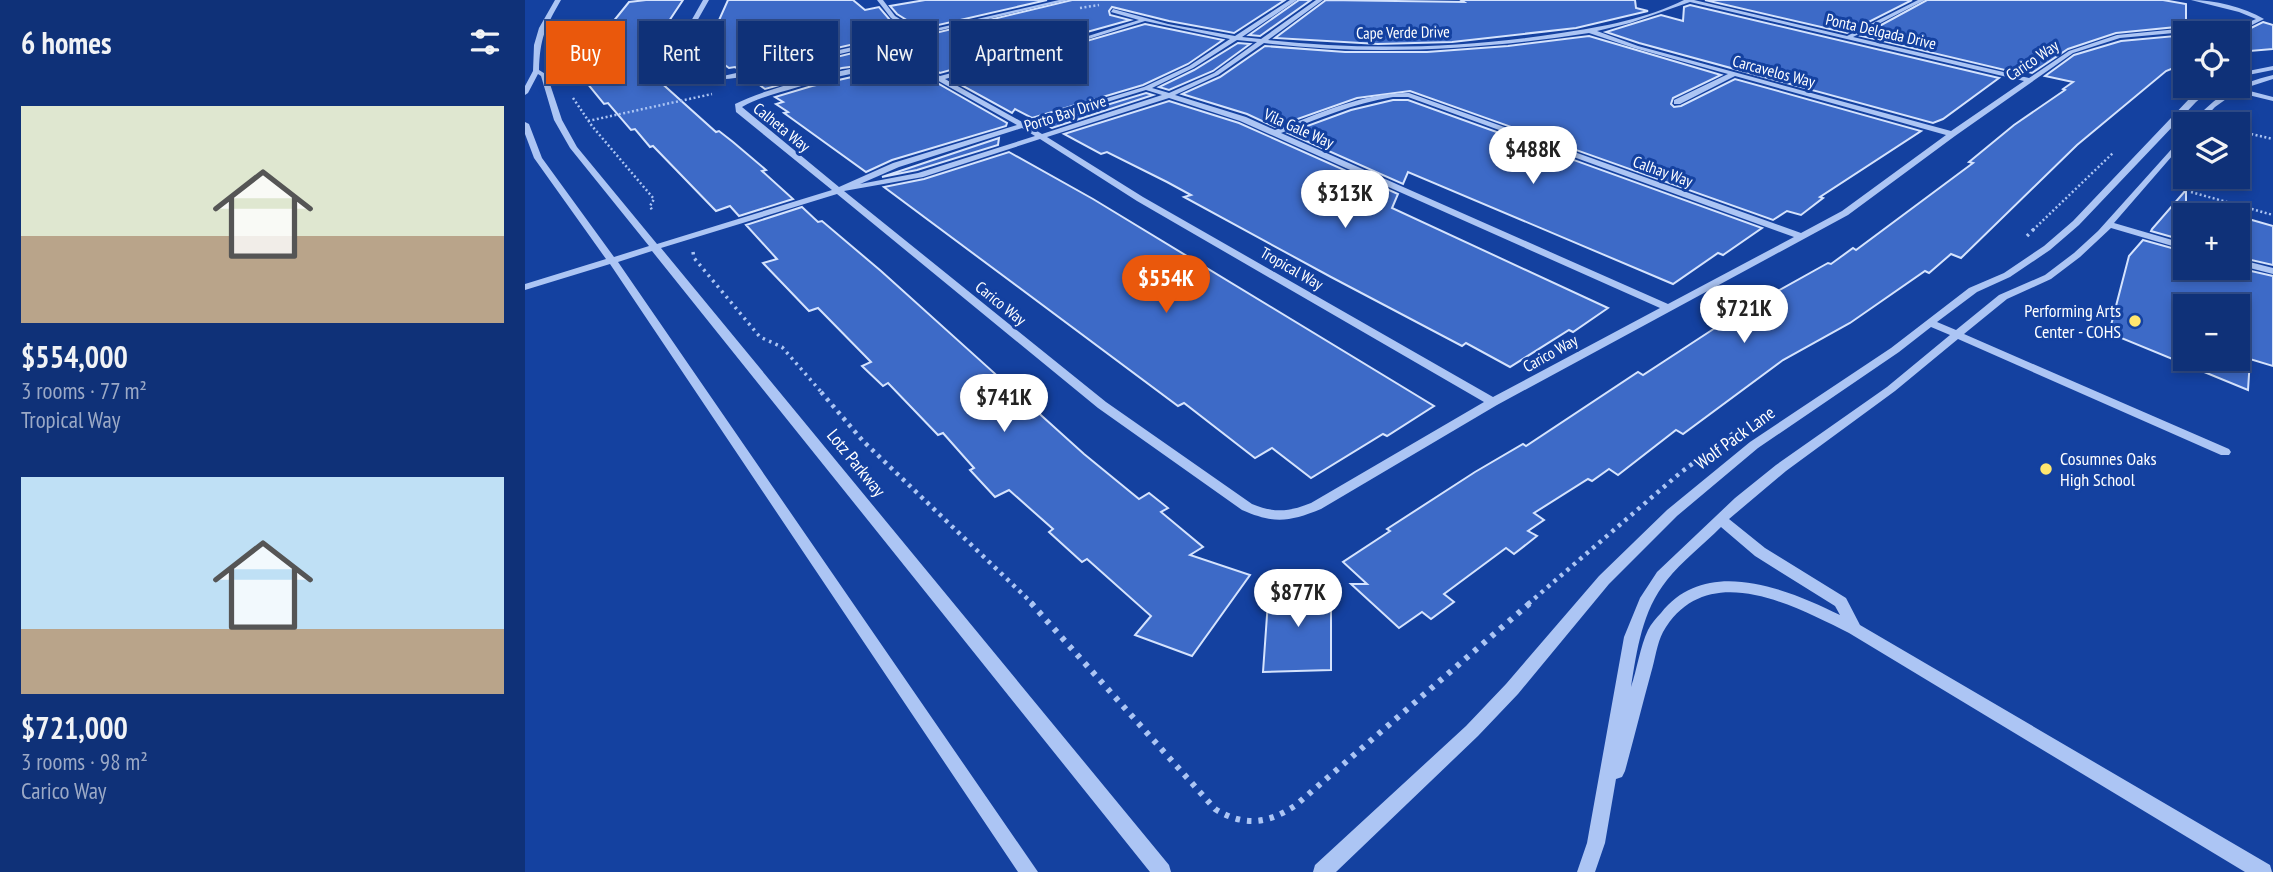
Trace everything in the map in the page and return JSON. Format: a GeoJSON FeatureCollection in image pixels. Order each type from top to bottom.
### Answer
{"type":"FeatureCollection","features":[{"type":"Feature","properties":{"kind":"street"},"geometry":{"type":"LineString","coordinates":[[525,93],[536,71],[537,45],[542,28],[558,0]]}},
{"type":"Feature","properties":{"kind":"street"},"geometry":{"type":"LineString","coordinates":[[705,0],[681,44],[681,55],[708,78],[734,77],[852,50]]}},
{"type":"Feature","properties":{"kind":"street"},"geometry":{"type":"LineString","coordinates":[[880,0],[900,21]]}},
{"type":"Feature","properties":{"kind":"street"},"geometry":{"type":"LineString","coordinates":[[937,30],[1066,0]]}},
{"type":"Feature","properties":{"kind":"street","name":"Porto Bay Drive"},"geometry":{"type":"LineString","coordinates":[[838,191],[896,165],[1146,88],[1191,67],[1241,37],[1294,0]]}},
{"type":"Feature","properties":{"kind":"street","name":"Porto Bay Drive"},"geometry":{"type":"LineString","coordinates":[[525,287],[838,191],[920,175],[1170,95],[1216,74],[1320,0]]}},
{"type":"Feature","properties":{"kind":"street","name":"Cape Verde Drive"},"geometry":{"type":"LineString","coordinates":[[1113,11],[1186,30],[1241,37],[1329,47],[1411,48],[1492,43],[1590,31],[1689,0]]}},
{"type":"Feature","properties":{"kind":"street","name":"Ponta Delgada Drive"},"geometry":{"type":"LineString","coordinates":[[1689,0],[2028,80]]}},
{"type":"Feature","properties":{"kind":"street"},"geometry":{"type":"LineString","coordinates":[[1847,38],[1922,0]]}},
{"type":"Feature","properties":{"kind":"street"},"geometry":{"type":"LineString","coordinates":[[2194,0],[2256,15],[2271,15]]}},
{"type":"Feature","properties":{"kind":"street","name":"Carico Way"},"geometry":{"type":"LineString","coordinates":[[838,191],[1102,405],[1247,507],[1267,517],[1288,517],[1316,506],[1493,402],[1845,213],[1952,134],[2071,52],[2098,42],[2155,31],[2259,22],[2261,19],[2256,15]]}},
{"type":"Feature","properties":{"kind":"street"},"geometry":{"type":"LineString","coordinates":[[940,78],[1142,20]]}},
{"type":"Feature","properties":{"kind":"street","name":"Carcavelos Way"},"geometry":{"type":"LineString","coordinates":[[1590,31],[1619,42],[1952,134]]}},
{"type":"Feature","properties":{"kind":"street","name":"Calheta Way"},"geometry":{"type":"LineString","coordinates":[[838,191],[739,110],[738,106],[755,97],[888,65],[911,65],[940,78],[1042,137]]}},
{"type":"Feature","properties":{"kind":"street"},"geometry":{"type":"LineString","coordinates":[[2250,73],[2273,68]]}},
{"type":"Feature","properties":{"kind":"street","name":"Lotz Parkway"},"geometry":{"type":"LineString","coordinates":[[536,71],[544,75],[558,120],[575,148],[1163,872]]}},
{"type":"Feature","properties":{"kind":"street"},"geometry":{"type":"LineString","coordinates":[[1677,102],[1734,74]]}},
{"type":"Feature","properties":{"kind":"street"},"geometry":{"type":"LineString","coordinates":[[2250,83],[2273,77]]}},
{"type":"Feature","properties":{"kind":"street","name":"Vila Gale Way"},"geometry":{"type":"LineString","coordinates":[[1146,88],[1215,108],[1275,133],[1667,307]]}},
{"type":"Feature","properties":{"kind":"street","name":"Calhay Way"},"geometry":{"type":"LineString","coordinates":[[1275,133],[1373,98],[1396,93],[1409,95],[1803,237]]}},
{"type":"Feature","properties":{"kind":"street"},"geometry":{"type":"LineString","coordinates":[[2250,93],[2273,99]]}},
{"type":"Feature","properties":{"kind":"street","name":"Wolf Pack Lane"},"geometry":{"type":"LineString","coordinates":[[1322,872],[1480,723],[1544,653],[1604,580],[1672,513],[1754,445],[1895,350],[1973,290],[2013,272],[2062,236],[2196,98]]}},
{"type":"Feature","properties":{"kind":"street"},"geometry":{"type":"LineString","coordinates":[[2206,112],[2219,98]]}},
{"type":"Feature","properties":{"kind":"street"},"geometry":{"type":"LineString","coordinates":[[525,124],[538,158],[612,260],[1029,872]]}},
{"type":"Feature","properties":{"kind":"street","name":"Tropical Way"},"geometry":{"type":"LineString","coordinates":[[1042,137],[1099,170],[1140,199],[1493,402]]}},
{"type":"Feature","properties":{"kind":"street"},"geometry":{"type":"LineString","coordinates":[[1596,843],[1638,617],[1662,576],[1781,468],[1891,388],[2003,297],[2042,280],[2064,266],[2108,224],[2173,150]]}},
{"type":"Feature","properties":{"kind":"street"},"geometry":{"type":"LineString","coordinates":[[2108,224],[2173,243]]}},
{"type":"Feature","properties":{"kind":"street"},"geometry":{"type":"LineString","coordinates":[[2250,265],[2273,271]]}},
{"type":"Feature","properties":{"kind":"street"},"geometry":{"type":"LineString","coordinates":[[1930,323],[2225,452]]}},
{"type":"Feature","properties":{"kind":"street"},"geometry":{"type":"LineString","coordinates":[[1721,520],[1760,552],[1841,602],[1854,629]]}},
{"type":"Feature","properties":{"kind":"street"},"geometry":{"type":"LineString","coordinates":[[1586,872],[1655,631],[1672,607],[1685,598],[1716,588],[1753,587],[1785,595],[1854,629],[2263,872]]}},
{"type":"Feature","properties":{"kind":"path"},"geometry":{"type":"LineString","coordinates":[[569,90],[592,126],[654,199],[650,208],[656,215]]}},
{"type":"Feature","properties":{"kind":"path"},"geometry":{"type":"LineString","coordinates":[[2250,134],[2273,139]]}},
{"type":"Feature","properties":{"kind":"path"},"geometry":{"type":"LineString","coordinates":[[2020,241],[2116,150]]}},
{"type":"Feature","properties":{"kind":"path"},"geometry":{"type":"LineString","coordinates":[[2191,192],[2273,215]]}},
{"type":"Feature","properties":{"kind":"path"},"geometry":{"type":"LineString","coordinates":[[701,233],[708,241],[694,250],[694,258],[760,337],[782,347],[863,441],[1021,591],[1215,809],[1237,822],[1267,821],[1283,815],[1296,805],[1680,473],[1745,425]]}},
{"type":"Feature","properties":{"kind":"building"},"geometry":{"type":"Polygon","coordinates":[[[683,0],[669,21],[639,21],[639,84],[662,84],[716,132],[719,131],[766,170],[762,171],[793,199],[739,216],[730,206],[716,211],[653,146],[650,147],[635,129],[631,130],[608,103],[604,104],[588,84],[625,84],[625,21],[614,21],[629,2],[683,0]]]}},
{"type":"Feature","properties":{"kind":"building"},"geometry":{"type":"Polygon","coordinates":[[[728,0],[853,0],[865,10],[879,7],[892,21],[852,21],[852,45],[838,48],[838,21],[738,21],[738,69],[724,64],[724,21],[719,21],[728,0]]]}},
{"type":"Feature","properties":{"kind":"building"},"geometry":{"type":"Polygon","coordinates":[[[925,0],[1047,0],[937,25],[937,21],[908,21],[890,6],[925,0]]]}},
{"type":"Feature","properties":{"kind":"building"},"geometry":{"type":"Polygon","coordinates":[[[1072,0],[1285,0],[1234,33],[1112,7],[1110,15],[1130,20],[1087,32],[1087,21],[985,21],[1072,0]]]}},
{"type":"Feature","properties":{"kind":"building"},"geometry":{"type":"Polygon","coordinates":[[[1299,0],[1311,0],[1260,36],[1249,35],[1299,0]]]}},
{"type":"Feature","properties":{"kind":"building"},"geometry":{"type":"Polygon","coordinates":[[[1326,0],[1635,0],[1636,8],[1648,11],[1576,28],[1452,42],[1378,44],[1275,38],[1326,0]]]}},
{"type":"Feature","properties":{"kind":"building"},"geometry":{"type":"Polygon","coordinates":[[[1705,0],[1912,0],[1847,33],[1705,0]]]}},
{"type":"Feature","properties":{"kind":"building"},"geometry":{"type":"Polygon","coordinates":[[[1927,0],[2163,0],[2186,4],[2186,21],[2173,21],[2173,27],[2116,33],[2068,49],[2032,73],[2013,68],[2009,71],[1861,36],[1927,0]]]}},
{"type":"Feature","properties":{"kind":"building"},"geometry":{"type":"Polygon","coordinates":[[[1690,5],[1999,78],[1943,119],[1933,123],[1606,32],[1661,15],[1683,21],[1684,7],[1690,5]]]}},
{"type":"Feature","properties":{"kind":"building"},"geometry":{"type":"Polygon","coordinates":[[[2263,22],[2273,25],[2273,49],[2250,51],[2251,28],[2263,22]]]}},
{"type":"Feature","properties":{"kind":"building"},"geometry":{"type":"Polygon","coordinates":[[[1145,24],[1223,40],[1188,64],[1143,85],[1032,118],[1015,109],[1012,113],[959,84],[1087,84],[1087,41],[1145,24]]]}},
{"type":"Feature","properties":{"kind":"building"},"geometry":{"type":"Polygon","coordinates":[[[951,29],[951,70],[940,73],[937,72],[937,33],[951,29]]]}},
{"type":"Feature","properties":{"kind":"building"},"geometry":{"type":"Polygon","coordinates":[[[1589,36],[1721,75],[1673,98],[1671,104],[1674,107],[1735,79],[1921,131],[1820,197],[1823,198],[1801,215],[1787,211],[1773,220],[1410,91],[1357,98],[1275,127],[1247,114],[1182,94],[1220,77],[1265,46],[1345,52],[1427,52],[1589,36]]]}},
{"type":"Feature","properties":{"kind":"building"},"geometry":{"type":"Polygon","coordinates":[[[2173,36],[2173,68],[2166,71],[2077,145],[1961,258],[1951,254],[1929,273],[1925,271],[1850,323],[1783,360],[1683,434],[1676,430],[1618,475],[1609,469],[1534,513],[1544,520],[1528,531],[1537,536],[1514,554],[1506,548],[1444,594],[1454,602],[1431,619],[1422,612],[1399,628],[1351,584],[1367,584],[1343,562],[1390,531],[1387,529],[1475,472],[1523,444],[1526,446],[1638,372],[1643,375],[1738,313],[1828,263],[1831,264],[1853,248],[1856,250],[1973,163],[1969,162],[2073,82],[2045,76],[2074,55],[2121,41],[2173,36]]]}},
{"type":"Feature","properties":{"kind":"building"},"geometry":{"type":"Polygon","coordinates":[[[1238,43],[1250,44],[1213,71],[1169,90],[1159,87],[1194,70],[1238,43]]]}},
{"type":"Feature","properties":{"kind":"building"},"geometry":{"type":"Polygon","coordinates":[[[852,53],[852,67],[838,69],[838,57],[852,53]]]}},
{"type":"Feature","properties":{"kind":"building"},"geometry":{"type":"Polygon","coordinates":[[[852,77],[852,84],[937,83],[1007,123],[1006,126],[892,160],[866,172],[784,113],[788,112],[776,104],[783,102],[775,97],[821,84],[838,84],[838,80],[852,77]]]}},
{"type":"Feature","properties":{"kind":"building"},"geometry":{"type":"Polygon","coordinates":[[[758,84],[783,84],[765,89],[758,84]]]}},
{"type":"Feature","properties":{"kind":"building"},"geometry":{"type":"Polygon","coordinates":[[[1146,93],[1153,95],[1052,128],[1044,124],[1146,93]]]}},
{"type":"Feature","properties":{"kind":"building"},"geometry":{"type":"Polygon","coordinates":[[[1393,100],[1408,100],[1762,228],[1723,255],[1718,253],[1673,284],[1408,172],[1403,184],[1288,133],[1351,110],[1393,100]]]}},
{"type":"Feature","properties":{"kind":"building"},"geometry":{"type":"Polygon","coordinates":[[[1169,101],[1239,123],[1398,194],[1392,208],[1608,308],[1573,332],[1569,330],[1510,367],[1466,343],[1462,346],[1331,277],[1184,197],[1191,195],[1167,182],[1107,152],[1101,154],[1064,134],[1169,101]]]}},
{"type":"Feature","properties":{"kind":"building"},"geometry":{"type":"Polygon","coordinates":[[[999,138],[998,145],[917,170],[882,177],[999,138]]]}},
{"type":"Feature","properties":{"kind":"building"},"geometry":{"type":"Polygon","coordinates":[[[1009,152],[1093,199],[1434,406],[1387,436],[1383,434],[1311,478],[1272,448],[1255,458],[1184,403],[1178,406],[884,187],[924,179],[1009,152]]]}},
{"type":"Feature","properties":{"kind":"building"},"geometry":{"type":"Polygon","coordinates":[[[2186,190],[2186,203],[2175,203],[2186,190]]]}},
{"type":"Feature","properties":{"kind":"building"},"geometry":{"type":"Polygon","coordinates":[[[2173,205],[2173,237],[2151,231],[2173,205]]]}},
{"type":"Feature","properties":{"kind":"building"},"geometry":{"type":"Polygon","coordinates":[[[802,207],[881,271],[1084,454],[1139,499],[1149,493],[1168,508],[1161,512],[1203,547],[1190,555],[1250,575],[1192,656],[1135,635],[1151,616],[1087,559],[1082,562],[1049,532],[1053,529],[1009,490],[995,497],[970,470],[974,468],[943,433],[938,435],[888,383],[883,386],[862,366],[871,362],[818,308],[809,311],[763,263],[777,259],[746,225],[802,207]]]}},
{"type":"Feature","properties":{"kind":"building"},"geometry":{"type":"Polygon","coordinates":[[[2250,219],[2273,226],[2273,265],[2250,260],[2250,219]]]}},
{"type":"Feature","properties":{"kind":"building","name":"Performing Arts Center - COHS"},"geometry":{"type":"Polygon","coordinates":[[[2143,240],[2173,248],[2173,280],[2250,280],[2250,271],[2273,276],[2273,366],[2250,359],[2250,294],[2173,294],[2173,359],[2109,333],[2129,256],[2143,240]]]}},
{"type":"Feature","properties":{"kind":"building","name":"Performing Arts Center - COHS"},"geometry":{"type":"Polygon","coordinates":[[[2202,371],[2249,371],[2248,390],[2202,371]]]}},
{"type":"Feature","properties":{"kind":"building"},"geometry":{"type":"Polygon","coordinates":[[[1331,585],[1331,670],[1263,672],[1269,587],[1331,585]]]}},
{"type":"Feature","properties":{"kind":"place","name":"Performing Arts Center - COHS"},"geometry":{"type":"Point","coordinates":[2135,321]}},
{"type":"Feature","properties":{"kind":"place","name":"Cosumnes Oaks High School"},"geometry":{"type":"Point","coordinates":[2046,469]}}]}
